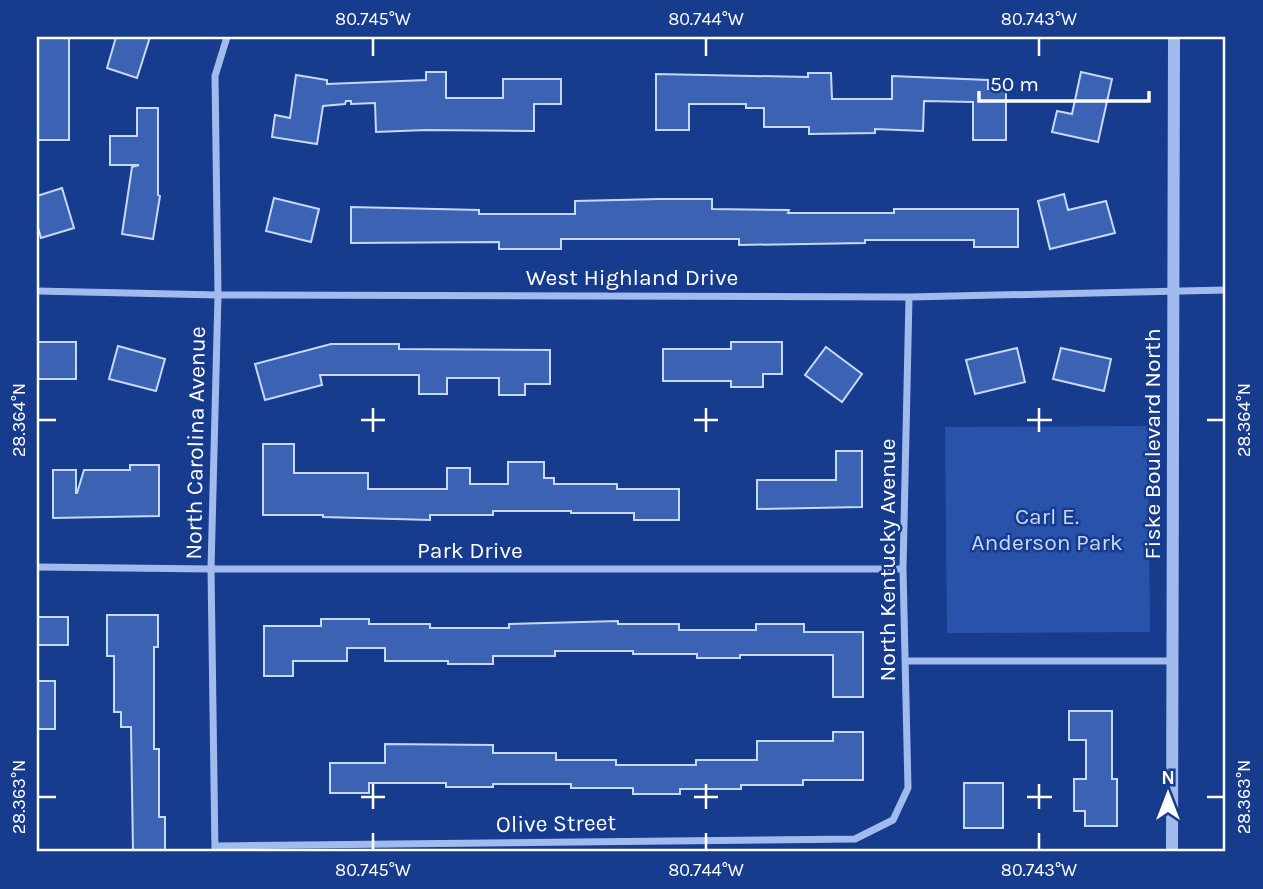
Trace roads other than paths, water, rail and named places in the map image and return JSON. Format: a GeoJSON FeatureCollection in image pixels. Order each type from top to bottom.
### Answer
{"type":"FeatureCollection","features":[{"type":"Feature","properties":{"kind":"street","name":"North Carolina Avenue"},"geometry":{"type":"LineString","coordinates":[[215,849],[211,569],[218,295],[215,76],[228,37]]}},
{"type":"Feature","properties":{"kind":"street","name":"Fiske Boulevard North"},"geometry":{"type":"LineString","coordinates":[[1172,852],[1174,37]]}},
{"type":"Feature","properties":{"kind":"street","name":"West Highland Drive"},"geometry":{"type":"LineString","coordinates":[[37,291],[218,295],[909,297],[1173,289],[1226,290]]}},
{"type":"Feature","properties":{"kind":"street","name":"North Kentucky Avenue"},"geometry":{"type":"LineString","coordinates":[[893,820],[908,788],[903,569],[909,297]]}},
{"type":"Feature","properties":{"kind":"street","name":"Park Drive"},"geometry":{"type":"LineString","coordinates":[[37,567],[903,569]]}},
{"type":"Feature","properties":{"kind":"street"},"geometry":{"type":"LineString","coordinates":[[906,661],[1173,661]]}},
{"type":"Feature","properties":{"kind":"street","name":"Olive Street"},"geometry":{"type":"LineString","coordinates":[[215,849],[855,839],[893,820]]}},
{"type":"Feature","properties":{"kind":"park label","name":"Carl E. Anderson Park"},"geometry":{"type":"Point","coordinates":[1047,529]}}]}
